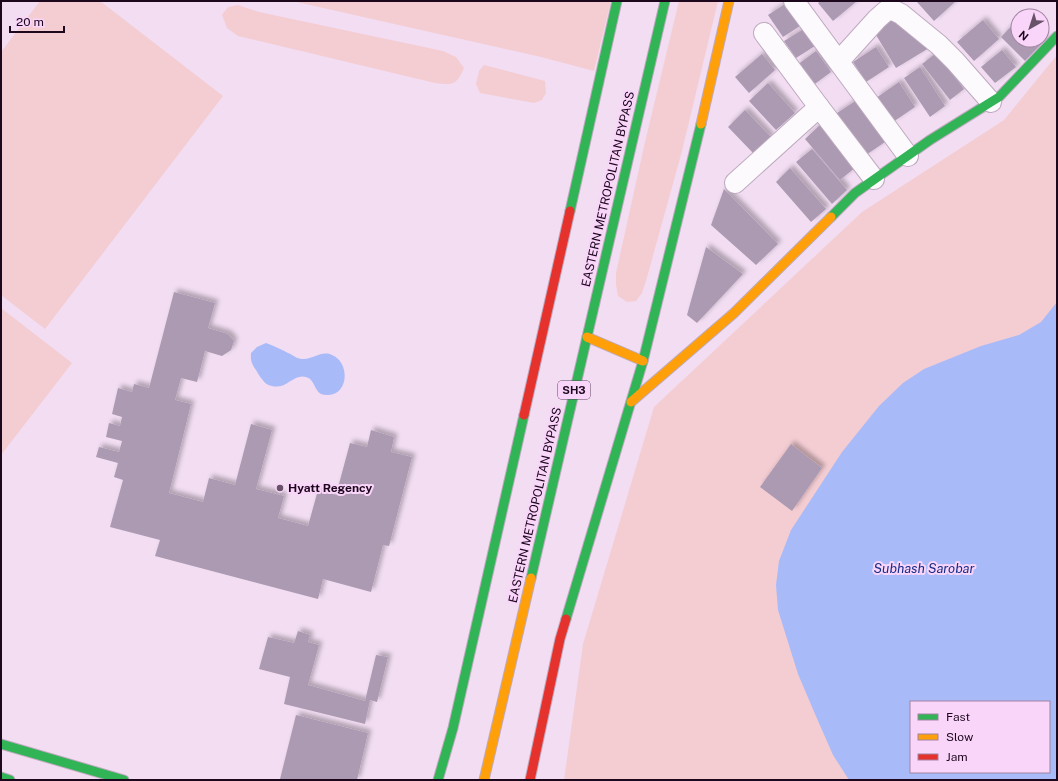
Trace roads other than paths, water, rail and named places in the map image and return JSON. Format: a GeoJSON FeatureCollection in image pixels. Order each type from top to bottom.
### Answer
{"type":"FeatureCollection","features":[{"type":"Feature","properties":{"kind":"main road"},"geometry":{"type":"LineString","coordinates":[[438,780],[453,728],[617,1]]}},
{"type":"Feature","properties":{"kind":"main road","name":"EASTERN METROPOLITAN BYPASS"},"geometry":{"type":"LineString","coordinates":[[484,780],[665,1]]}},
{"type":"Feature","properties":{"kind":"main road"},"geometry":{"type":"LineString","coordinates":[[530,780],[560,639],[643,361],[729,1]]}},
{"type":"Feature","properties":{"kind":"main road"},"geometry":{"type":"LineString","coordinates":[[631,402],[734,313],[854,192],[999,97],[1057,36]]}},
{"type":"Feature","properties":{"kind":"main road"},"geometry":{"type":"LineString","coordinates":[[587,337],[643,361]]}},
{"type":"Feature","properties":{"kind":"main road"},"geometry":{"type":"LineString","coordinates":[[1,744],[124,780]]}},
{"type":"Feature","properties":{"kind":"main road"},"geometry":{"type":"LineString","coordinates":[[1,777],[10,780]]}},
{"type":"Feature","properties":{"kind":"street"},"geometry":{"type":"LineString","coordinates":[[794,1],[908,156]]}},
{"type":"Feature","properties":{"kind":"street"},"geometry":{"type":"LineString","coordinates":[[839,61],[877,18],[886,11],[893,10],[901,14],[939,45],[991,102]]}},
{"type":"Feature","properties":{"kind":"street"},"geometry":{"type":"LineString","coordinates":[[764,33],[874,179]]}},
{"type":"Feature","properties":{"kind":"street"},"geometry":{"type":"LineString","coordinates":[[734,183],[819,107]]}},
{"type":"Feature","properties":{"kind":"water","name":"Subhash Sarobar"},"geometry":{"type":"Polygon","coordinates":[[[1057,302],[1057,780],[849,780],[833,755],[798,674],[778,610],[776,585],[779,561],[791,530],[842,452],[879,406],[903,383],[924,369],[981,346],[1019,335],[1041,322],[1057,302]]]}},
{"type":"Feature","properties":{"kind":"water"},"geometry":{"type":"Polygon","coordinates":[[[266,343],[300,359],[306,359],[321,354],[332,355],[342,364],[344,371],[345,378],[340,390],[335,394],[323,395],[317,391],[312,381],[302,376],[282,386],[277,387],[268,385],[254,367],[251,357],[251,353],[257,347],[266,343]]]}},
{"type":"Feature","properties":{"kind":"place","name":"Hyatt Regency"},"geometry":{"type":"Point","coordinates":[280,488]}}]}
